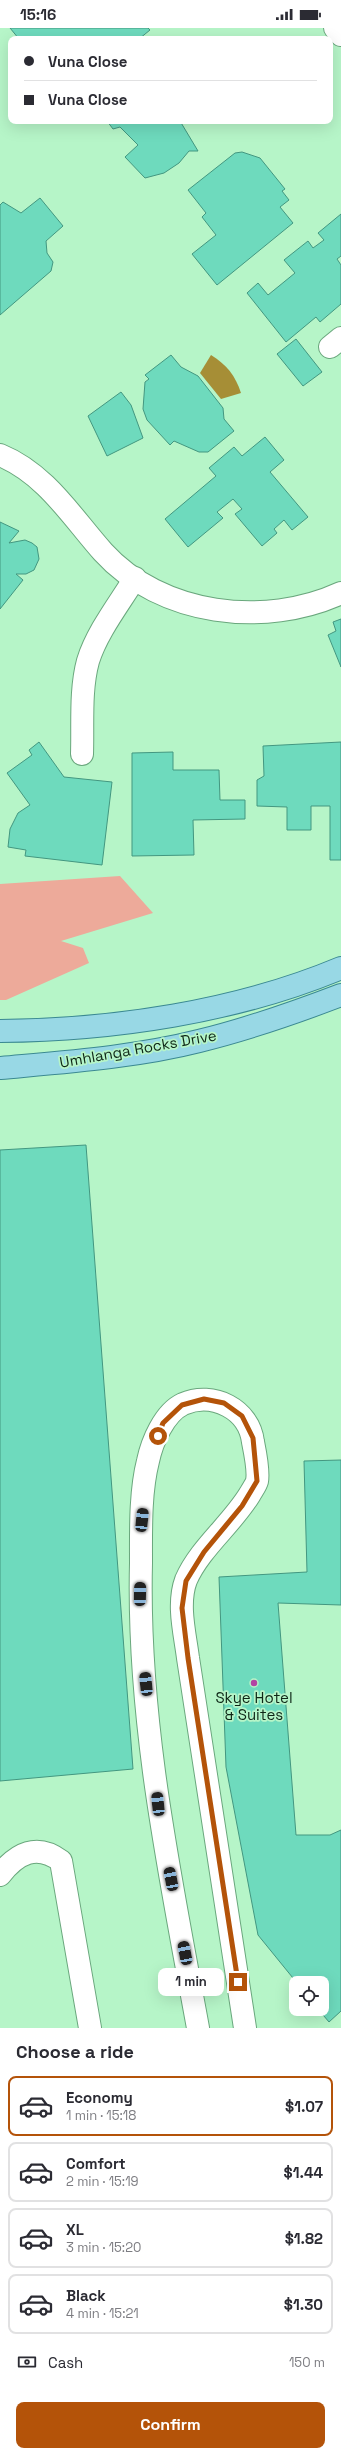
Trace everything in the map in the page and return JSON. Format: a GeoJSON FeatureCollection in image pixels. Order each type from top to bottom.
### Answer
{"type":"FeatureCollection","features":[{"type":"Feature","properties":{"kind":"main road","name":"Umhlanga Rocks Drive"},"geometry":{"type":"LineString","coordinates":[[0,1030],[106,1024],[209,1010],[314,980],[341,968]]}},
{"type":"Feature","properties":{"kind":"main road","name":"Umhlanga Rocks Drive"},"geometry":{"type":"LineString","coordinates":[[0,1068],[84,1060],[198,1041],[283,1017],[341,995]]}},
{"type":"Feature","properties":{"kind":"street"},"geometry":{"type":"LineString","coordinates":[[335,28],[341,35]]}},
{"type":"Feature","properties":{"kind":"street"},"geometry":{"type":"LineString","coordinates":[[0,455],[18,464],[42,481],[103,552],[120,569],[158,591],[188,603],[225,612],[258,613],[279,612],[299,608],[341,593]]}},
{"type":"Feature","properties":{"kind":"street"},"geometry":{"type":"LineString","coordinates":[[82,754],[85,680],[88,662],[94,645],[135,578]]}},
{"type":"Feature","properties":{"kind":"street"},"geometry":{"type":"LineString","coordinates":[[198,2028],[160,1819],[139,1624],[142,1520],[148,1461],[163,1423],[182,1405],[204,1399],[224,1403],[242,1416],[253,1438],[257,1481],[242,1506],[204,1552],[186,1581],[182,1608],[188,1658],[245,2028]]}},
{"type":"Feature","properties":{"kind":"street"},"geometry":{"type":"LineString","coordinates":[[0,1875],[19,1857],[30,1852],[42,1850],[61,1861],[90,2028]]}},
{"type":"Feature","properties":{"kind":"shaded area"},"geometry":{"type":"Polygon","coordinates":[[[211,355],[230,371],[241,393],[221,399],[200,373],[211,355]]]}},
{"type":"Feature","properties":{"kind":"shaded area"},"geometry":{"type":"Polygon","coordinates":[[[120,876],[153,913],[61,941],[83,948],[89,963],[6,1000],[0,1000],[0,884],[120,876]]]}},
{"type":"Feature","properties":{"kind":"building"},"geometry":{"type":"Polygon","coordinates":[[[10,28],[148,28],[150,30],[143,36],[17,36],[10,28]]]}},
{"type":"Feature","properties":{"kind":"building"},"geometry":{"type":"Polygon","coordinates":[[[109,124],[182,124],[198,151],[189,151],[179,163],[164,173],[145,178],[125,157],[138,145],[120,127],[113,129],[109,124]]]}},
{"type":"Feature","properties":{"kind":"building"},"geometry":{"type":"Polygon","coordinates":[[[242,152],[260,158],[285,189],[282,191],[289,200],[280,207],[293,223],[217,285],[192,254],[216,235],[202,217],[206,213],[188,190],[235,153],[242,152]]]}},
{"type":"Feature","properties":{"kind":"building"},"geometry":{"type":"Polygon","coordinates":[[[40,198],[63,226],[46,241],[47,253],[53,262],[51,271],[0,315],[0,205],[3,202],[21,213],[40,198]]]}},
{"type":"Feature","properties":{"kind":"building"},"geometry":{"type":"Polygon","coordinates":[[[341,214],[341,256],[337,259],[341,265],[341,304],[320,322],[316,317],[286,342],[247,293],[258,283],[268,295],[295,273],[284,260],[308,241],[313,248],[324,240],[318,233],[341,214]]]}},
{"type":"Feature","properties":{"kind":"building"},"geometry":{"type":"Polygon","coordinates":[[[296,339],[322,372],[303,386],[277,354],[296,339]]]}},
{"type":"Feature","properties":{"kind":"building"},"geometry":{"type":"Polygon","coordinates":[[[171,355],[181,367],[198,376],[223,408],[224,419],[234,431],[208,452],[199,452],[174,441],[170,445],[147,420],[143,409],[145,382],[149,379],[145,375],[171,355]]]}},
{"type":"Feature","properties":{"kind":"building"},"geometry":{"type":"Polygon","coordinates":[[[121,392],[131,405],[143,438],[107,456],[88,416],[121,392]]]}},
{"type":"Feature","properties":{"kind":"building"},"geometry":{"type":"Polygon","coordinates":[[[265,437],[284,460],[270,472],[308,517],[292,530],[284,520],[274,529],[277,533],[262,546],[235,514],[242,509],[233,499],[217,512],[223,518],[188,547],[165,519],[216,476],[209,468],[234,447],[242,456],[265,437]]]}},
{"type":"Feature","properties":{"kind":"building"},"geometry":{"type":"Polygon","coordinates":[[[0,522],[19,531],[9,543],[25,540],[32,543],[37,547],[39,559],[34,570],[26,574],[16,574],[23,580],[0,609],[0,522]]]}},
{"type":"Feature","properties":{"kind":"building"},"geometry":{"type":"Polygon","coordinates":[[[341,619],[341,667],[328,635],[336,631],[333,622],[341,619]]]}},
{"type":"Feature","properties":{"kind":"building"},"geometry":{"type":"Polygon","coordinates":[[[39,742],[64,777],[112,782],[102,865],[25,856],[26,850],[8,847],[10,829],[18,813],[30,805],[7,773],[32,755],[29,750],[39,742]]]}},
{"type":"Feature","properties":{"kind":"building"},"geometry":{"type":"Polygon","coordinates":[[[341,742],[341,860],[330,860],[330,806],[311,806],[311,830],[287,830],[287,807],[257,806],[257,780],[264,776],[263,746],[341,742]]]}},
{"type":"Feature","properties":{"kind":"building"},"geometry":{"type":"Polygon","coordinates":[[[173,752],[173,770],[219,770],[220,800],[245,800],[245,819],[193,820],[194,855],[132,856],[132,753],[173,752]]]}},
{"type":"Feature","properties":{"kind":"building"},"geometry":{"type":"Polygon","coordinates":[[[86,1145],[133,1769],[0,1781],[0,1150],[86,1145]]]}},
{"type":"Feature","properties":{"kind":"building","name":"Skye Hotel & Suites"},"geometry":{"type":"Polygon","coordinates":[[[341,1460],[341,1605],[278,1603],[296,1835],[330,1835],[341,1830],[341,2011],[329,2022],[324,2016],[329,2016],[329,1976],[291,1976],[258,1935],[226,1767],[219,1577],[307,1572],[304,1461],[341,1460]]]}},
{"type":"Feature","properties":{"kind":"place","name":"Skye Hotel & Suites"},"geometry":{"type":"Point","coordinates":[254,1683]}},
{"type":"Feature","properties":{"kind":"route"},"geometry":{"type":"LineString","coordinates":[[158,1436],[163,1423],[182,1405],[204,1399],[224,1403],[242,1416],[253,1438],[257,1481],[242,1506],[204,1552],[186,1581],[182,1608],[188,1658],[238,1982]]}}]}
